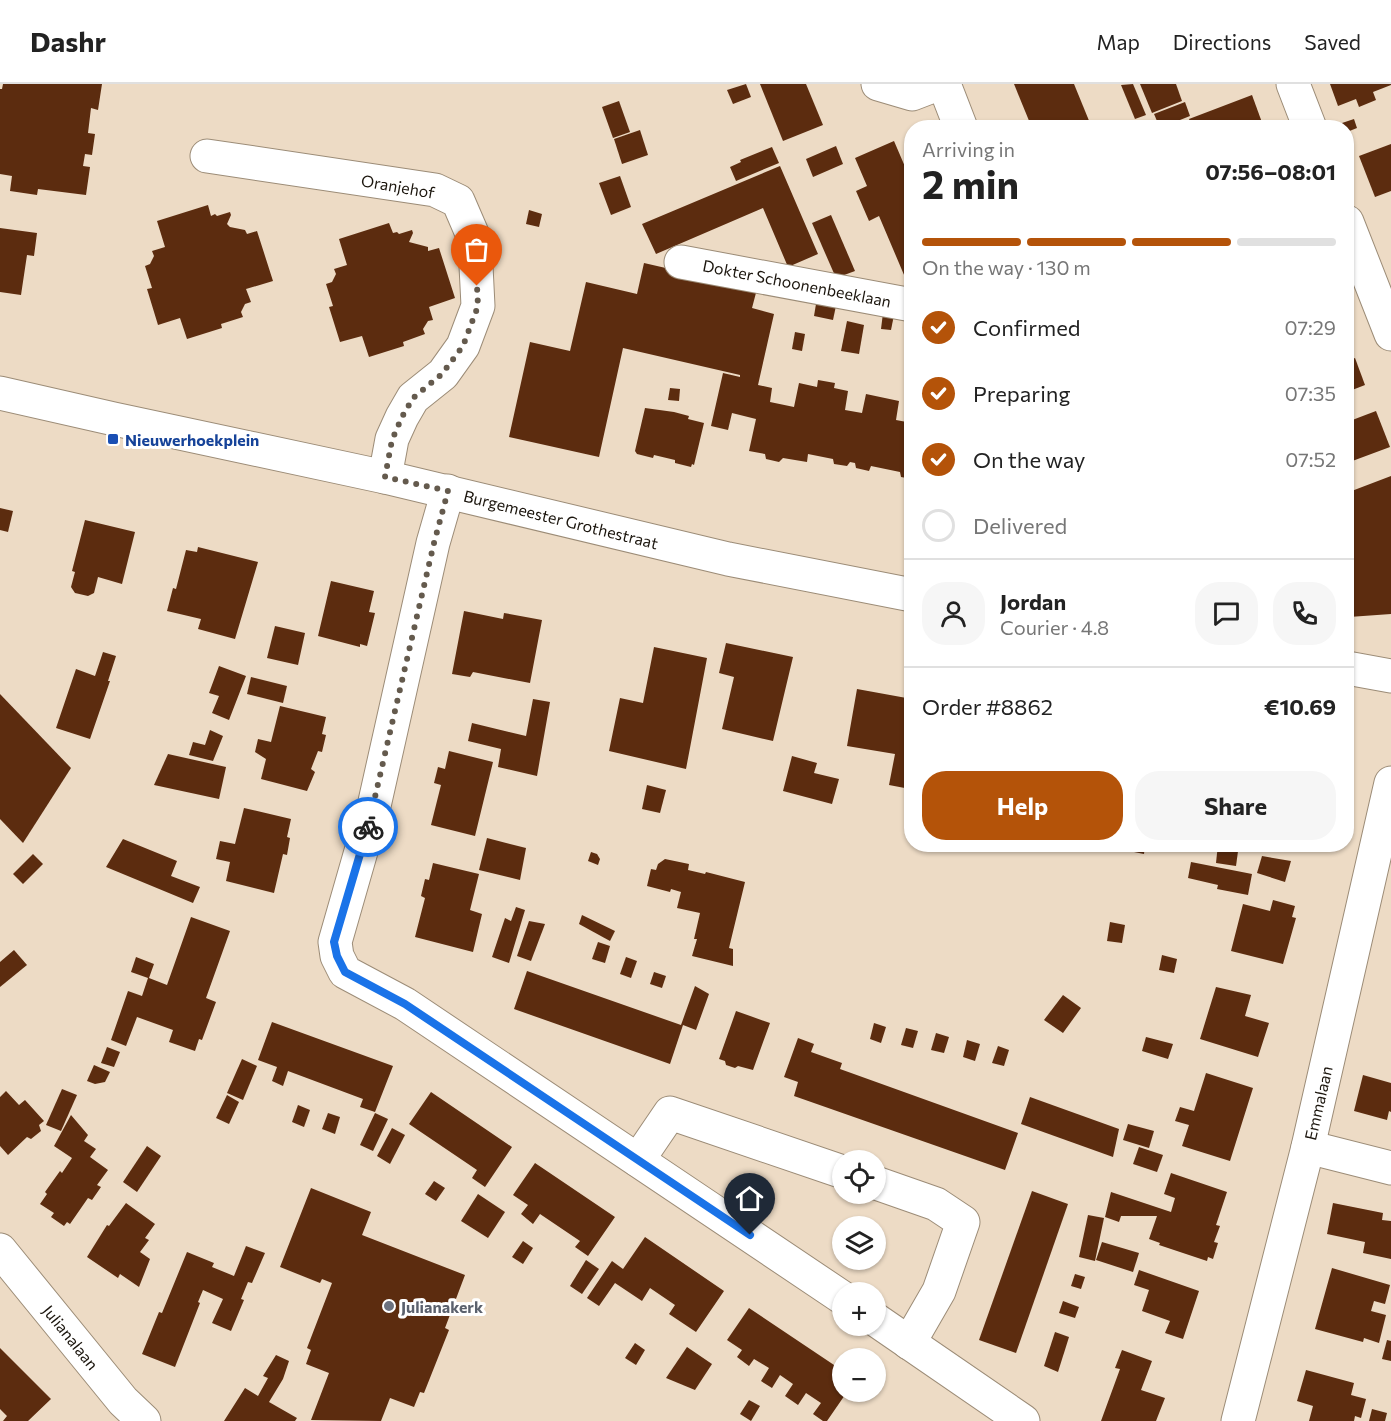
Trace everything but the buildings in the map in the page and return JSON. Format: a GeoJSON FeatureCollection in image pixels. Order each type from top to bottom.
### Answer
{"type":"FeatureCollection","features":[{"type":"Feature","properties":{"kind":"street"},"geometry":{"type":"LineString","coordinates":[[878,84],[912,94],[938,84]]}},
{"type":"Feature","properties":{"kind":"street"},"geometry":{"type":"LineString","coordinates":[[944,84],[958,120]]}},
{"type":"Feature","properties":{"kind":"street"},"geometry":{"type":"LineString","coordinates":[[1293,84],[1307,120]]}},
{"type":"Feature","properties":{"kind":"street","name":"Oranjehof"},"geometry":{"type":"LineString","coordinates":[[207,156],[435,190],[458,201],[480,252],[476,266],[478,306],[463,346],[442,374],[413,398],[402,417],[392,440],[385,477]]}},
{"type":"Feature","properties":{"kind":"street"},"geometry":{"type":"LineString","coordinates":[[1354,240],[1391,334]]}},
{"type":"Feature","properties":{"kind":"street","name":"Dokter Schoonenbeeklaan"},"geometry":{"type":"LineString","coordinates":[[681,262],[904,304]]}},
{"type":"Feature","properties":{"kind":"street","name":"Burgemeester Grothestraat"},"geometry":{"type":"LineString","coordinates":[[0,393],[448,491],[728,559],[904,593]]}},
{"type":"Feature","properties":{"kind":"street"},"geometry":{"type":"LineString","coordinates":[[448,491],[374,806],[334,942],[337,956],[345,972],[405,1004],[832,1291]]}},
{"type":"Feature","properties":{"kind":"street"},"geometry":{"type":"LineString","coordinates":[[1354,669],[1391,676]]}},
{"type":"Feature","properties":{"kind":"street","name":"Emmalaan"},"geometry":{"type":"LineString","coordinates":[[1238,1421],[1308,1147],[1391,783]]}},
{"type":"Feature","properties":{"kind":"street"},"geometry":{"type":"LineString","coordinates":[[638,1160],[670,1113],[832,1168]]}},
{"type":"Feature","properties":{"kind":"street"},"geometry":{"type":"LineString","coordinates":[[1308,1147],[1391,1168]]}},
{"type":"Feature","properties":{"kind":"street"},"geometry":{"type":"LineString","coordinates":[[886,1186],[936,1204],[963,1222],[939,1291],[909,1343]]}},
{"type":"Feature","properties":{"kind":"street","name":"Julianalaan"},"geometry":{"type":"LineString","coordinates":[[0,1250],[123,1401],[144,1421]]}},
{"type":"Feature","properties":{"kind":"street"},"geometry":{"type":"LineString","coordinates":[[886,1327],[1023,1421]]}},
{"type":"Feature","properties":{"kind":"way so far"},"geometry":{"type":"LineString","coordinates":[[368,827],[448,491],[385,477],[392,440],[413,398],[442,374],[463,346],[478,306],[477,286]]}},
{"type":"Feature","properties":{"kind":"place","name":"Nieuwerhoekplein"},"geometry":{"type":"Point","coordinates":[113,439]}},
{"type":"Feature","properties":{"kind":"place","name":"Julianakerk"},"geometry":{"type":"Point","coordinates":[389,1306]}},
{"type":"Feature","properties":{"kind":"route"},"geometry":{"type":"LineString","coordinates":[[368,827],[334,942],[337,956],[345,972],[405,1004],[750,1235]]}}]}
